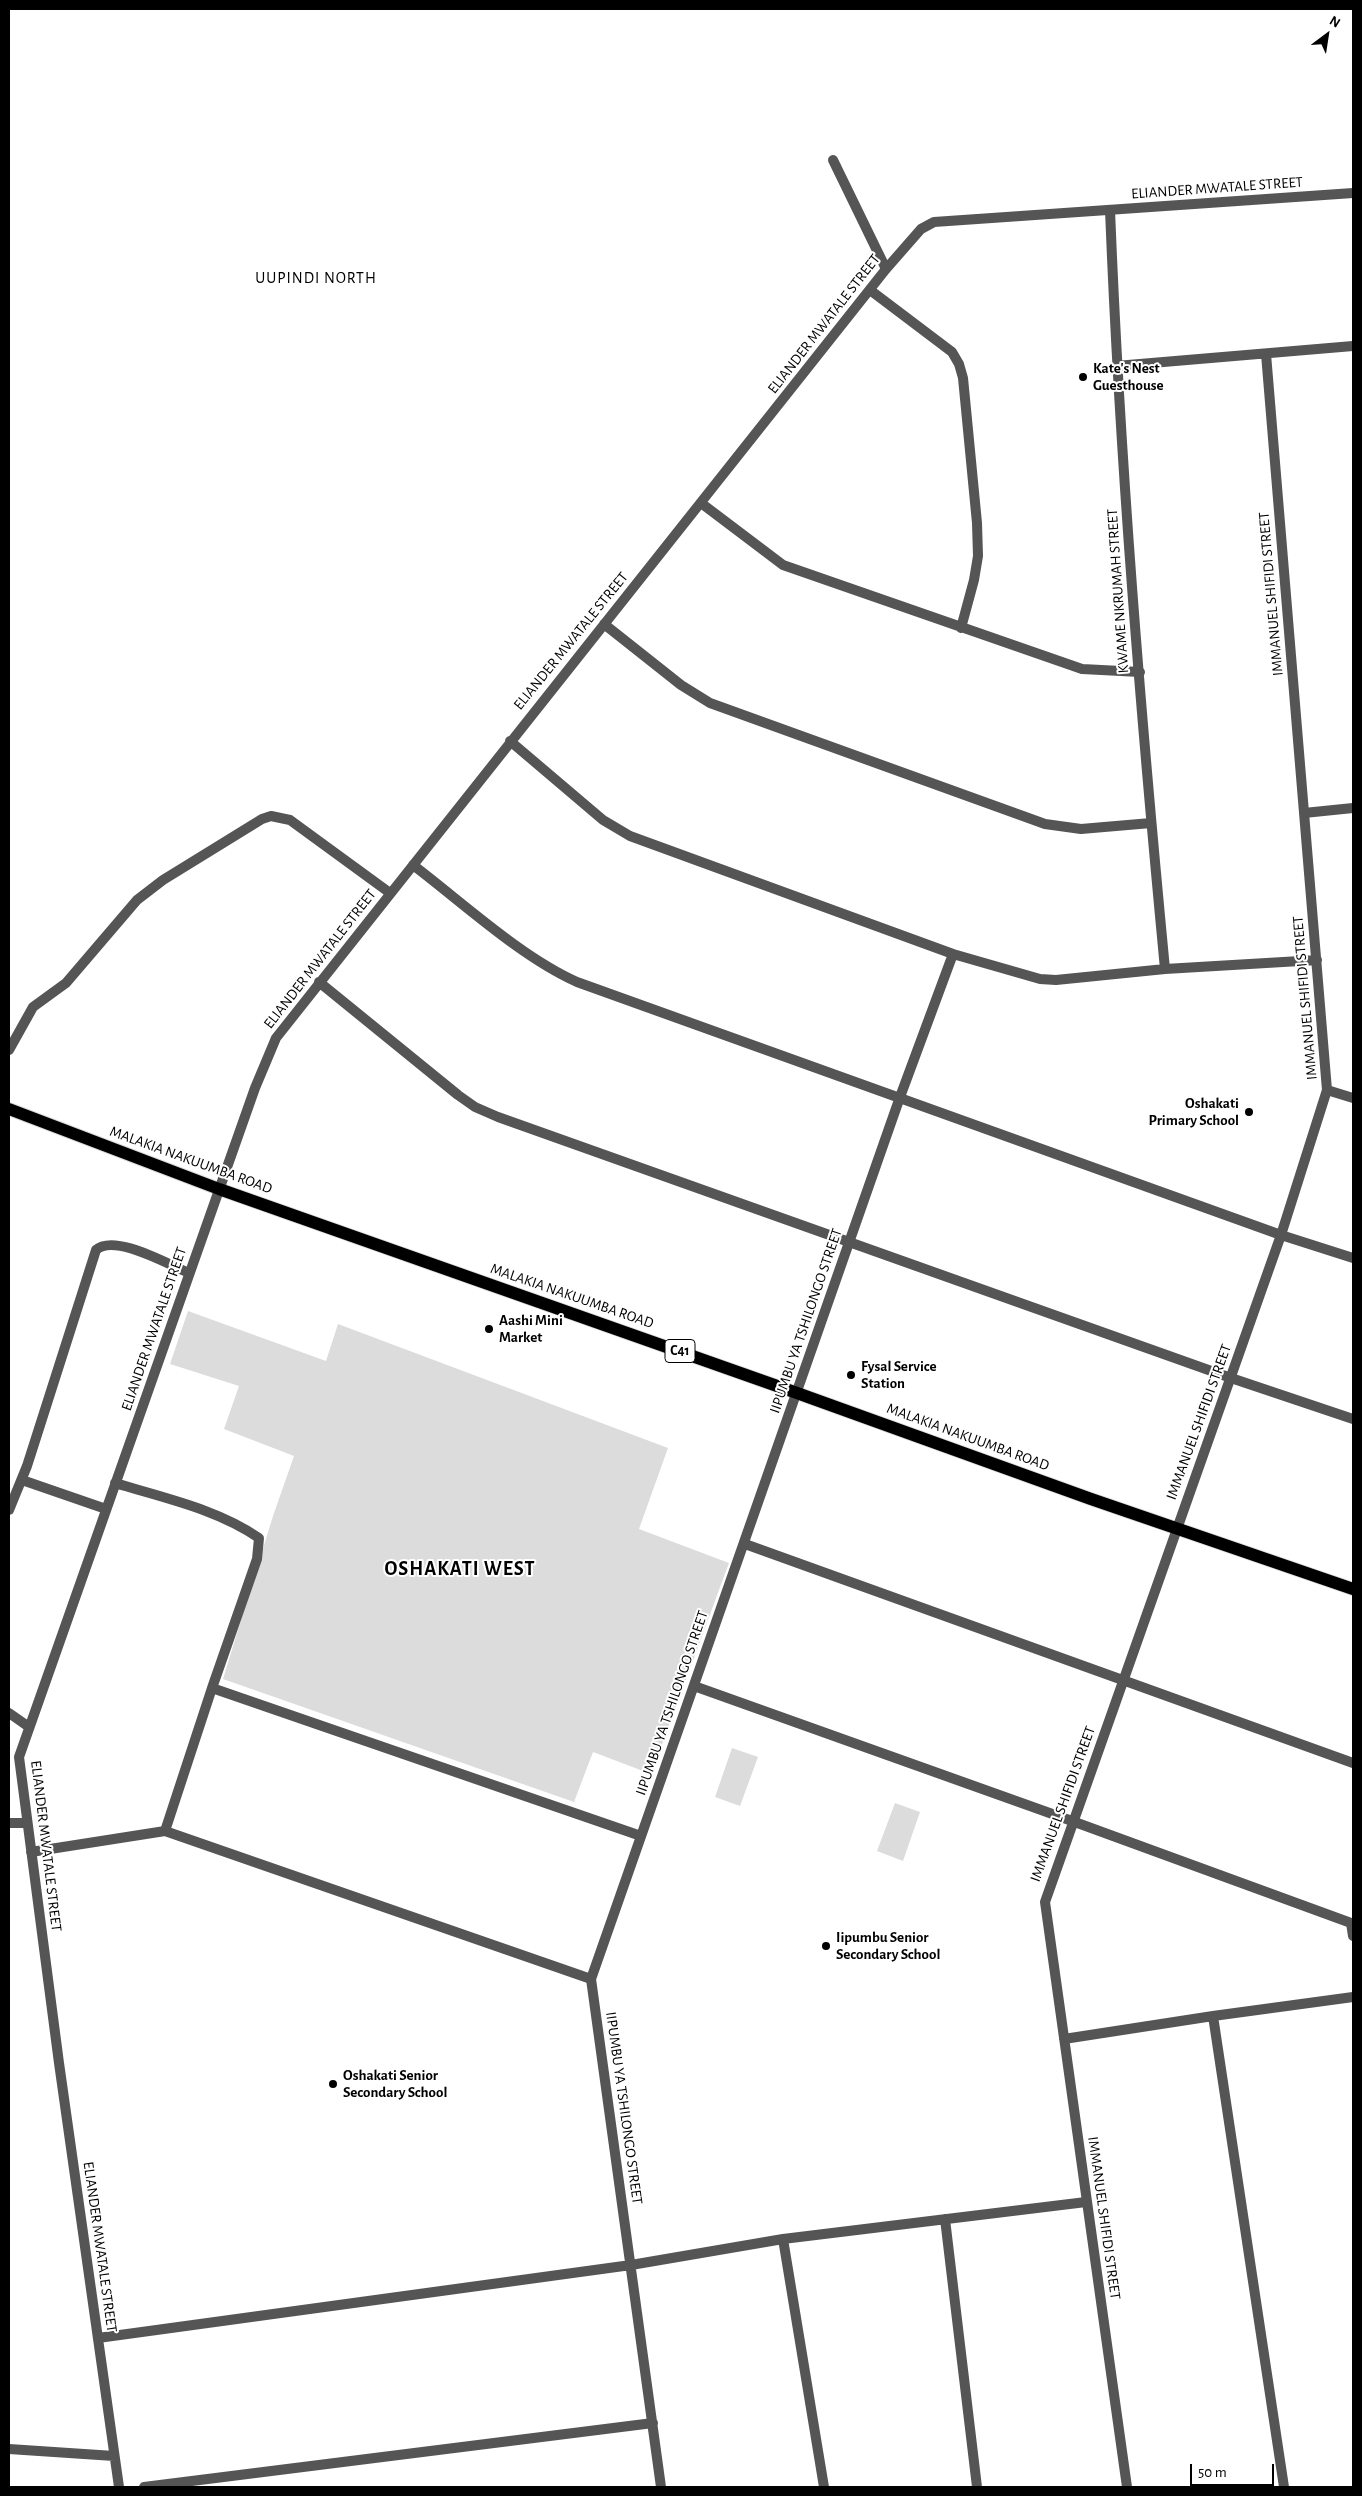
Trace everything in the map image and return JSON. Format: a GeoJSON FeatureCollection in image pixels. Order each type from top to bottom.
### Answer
{"type":"FeatureCollection","features":[{"type":"Feature","properties":{"kind":"main road","name":"MALAKIA NAKUUMBA ROAD"},"geometry":{"type":"LineString","coordinates":[[9,1109],[219,1189],[798,1393],[1091,1499],[1353,1589]]}},
{"type":"Feature","properties":{"kind":"street"},"geometry":{"type":"LineString","coordinates":[[833,160],[886,269]]}},
{"type":"Feature","properties":{"kind":"street","name":"ELIANDER MWATALE STREET"},"geometry":{"type":"LineString","coordinates":[[119,2487],[19,1757],[255,1088],[276,1038],[886,269],[921,229],[934,222],[1353,193]]}},
{"type":"Feature","properties":{"kind":"street","name":"KWAME NKRUMAH STREET"},"geometry":{"type":"LineString","coordinates":[[1110,210],[1116,366],[1151,823],[1165,969]]}},
{"type":"Feature","properties":{"kind":"street"},"geometry":{"type":"LineString","coordinates":[[870,290],[952,352],[964,378],[977,523],[978,556],[974,580],[961,628]]}},
{"type":"Feature","properties":{"kind":"street"},"geometry":{"type":"LineString","coordinates":[[1116,366],[1353,346]]}},
{"type":"Feature","properties":{"kind":"street","name":"IMMANUEL SHIFIDI STREET"},"geometry":{"type":"LineString","coordinates":[[1127,2487],[1045,1902],[1072,1821],[1281,1235],[1327,1090],[1266,354]]}},
{"type":"Feature","properties":{"kind":"street"},"geometry":{"type":"LineString","coordinates":[[701,503],[783,565],[1082,669],[1140,672]]}},
{"type":"Feature","properties":{"kind":"street"},"geometry":{"type":"LineString","coordinates":[[604,624],[680,685],[710,703],[1045,824],[1081,829],[1151,823]]}},
{"type":"Feature","properties":{"kind":"street"},"geometry":{"type":"LineString","coordinates":[[510,741],[603,820],[630,836],[953,954],[1040,979],[1056,980],[1165,969],[1317,960]]}},
{"type":"Feature","properties":{"kind":"street"},"geometry":{"type":"LineString","coordinates":[[1304,813],[1353,808]]}},
{"type":"Feature","properties":{"kind":"street"},"geometry":{"type":"LineString","coordinates":[[9,1050],[34,1007],[66,983],[137,900],[163,880],[262,819],[271,816],[290,820],[390,893]]}},
{"type":"Feature","properties":{"kind":"street"},"geometry":{"type":"LineString","coordinates":[[413,865],[555,972],[1281,1235],[1353,1258]]}},
{"type":"Feature","properties":{"kind":"street","name":"IIPUMBU YA TSHILONGO STREET"},"geometry":{"type":"LineString","coordinates":[[661,2487],[654,2423],[591,1979],[798,1393],[900,1097],[953,954]]}},
{"type":"Feature","properties":{"kind":"street"},"geometry":{"type":"LineString","coordinates":[[319,982],[475,1107],[507,1121],[1231,1378],[1353,1419]]}},
{"type":"Feature","properties":{"kind":"street"},"geometry":{"type":"LineString","coordinates":[[1327,1090],[1353,1098]]}},
{"type":"Feature","properties":{"kind":"street"},"geometry":{"type":"LineString","coordinates":[[9,1510],[22,1480],[96,1250],[101,1245],[111,1244],[128,1247],[189,1273]]}},
{"type":"Feature","properties":{"kind":"street"},"geometry":{"type":"LineString","coordinates":[[22,1480],[106,1509]]}},
{"type":"Feature","properties":{"kind":"street"},"geometry":{"type":"LineString","coordinates":[[115,1483],[210,1513],[240,1525],[259,1538],[258,1559],[212,1688],[165,1830]]}},
{"type":"Feature","properties":{"kind":"street"},"geometry":{"type":"LineString","coordinates":[[745,1544],[1353,1763]]}},
{"type":"Feature","properties":{"kind":"street"},"geometry":{"type":"LineString","coordinates":[[694,1686],[1352,1920],[1353,1936]]}},
{"type":"Feature","properties":{"kind":"street"},"geometry":{"type":"LineString","coordinates":[[212,1688],[641,1836]]}},
{"type":"Feature","properties":{"kind":"street"},"geometry":{"type":"LineString","coordinates":[[9,1712],[29,1727]]}},
{"type":"Feature","properties":{"kind":"street"},"geometry":{"type":"LineString","coordinates":[[9,1823],[27,1823]]}},
{"type":"Feature","properties":{"kind":"street"},"geometry":{"type":"LineString","coordinates":[[31,1852],[165,1830],[591,1979]]}},
{"type":"Feature","properties":{"kind":"street"},"geometry":{"type":"LineString","coordinates":[[1064,2039],[1353,1997]]}},
{"type":"Feature","properties":{"kind":"street"},"geometry":{"type":"LineString","coordinates":[[1213,2016],[1284,2487]]}},
{"type":"Feature","properties":{"kind":"street"},"geometry":{"type":"LineString","coordinates":[[98,2338],[631,2265],[783,2239],[1086,2202]]}},
{"type":"Feature","properties":{"kind":"street"},"geometry":{"type":"LineString","coordinates":[[945,2219],[977,2487]]}},
{"type":"Feature","properties":{"kind":"street"},"geometry":{"type":"LineString","coordinates":[[783,2239],[824,2487]]}},
{"type":"Feature","properties":{"kind":"street"},"geometry":{"type":"LineString","coordinates":[[144,2487],[654,2423]]}},
{"type":"Feature","properties":{"kind":"street"},"geometry":{"type":"LineString","coordinates":[[9,2449],[114,2456]]}},
{"type":"Feature","properties":{"kind":"shaded area"},"geometry":{"type":"Polygon","coordinates":[[[188,1311],[326,1361],[338,1324],[668,1448],[639,1529],[729,1563],[651,1774],[593,1752],[574,1802],[223,1679],[273,1516],[294,1456],[224,1429],[239,1386],[170,1364],[188,1311]]]}},
{"type":"Feature","properties":{"kind":"shaded area"},"geometry":{"type":"Polygon","coordinates":[[[732,1748],[758,1757],[740,1806],[715,1797],[732,1748]]]}},
{"type":"Feature","properties":{"kind":"shaded area"},"geometry":{"type":"Polygon","coordinates":[[[895,1803],[920,1812],[903,1861],[877,1851],[895,1803]]]}},
{"type":"Feature","properties":{"kind":"place","name":"Kate's Nest Guesthouse"},"geometry":{"type":"Point","coordinates":[1083,377]}},
{"type":"Feature","properties":{"kind":"place","name":"Oshakati Primary School"},"geometry":{"type":"Point","coordinates":[1249,1112]}},
{"type":"Feature","properties":{"kind":"place","name":"Aashi Mini Market"},"geometry":{"type":"Point","coordinates":[489,1329]}},
{"type":"Feature","properties":{"kind":"place","name":"Fysal Service Station"},"geometry":{"type":"Point","coordinates":[851,1375]}},
{"type":"Feature","properties":{"kind":"place","name":"Iipumbu Senior Secondary School"},"geometry":{"type":"Point","coordinates":[826,1946]}},
{"type":"Feature","properties":{"kind":"place","name":"Oshakati Senior Secondary School"},"geometry":{"type":"Point","coordinates":[333,2084]}},
{"type":"Feature","properties":{"kind":"district","name":"UUPINDI NORTH"},"geometry":{"type":"Point","coordinates":[316,278]}},
{"type":"Feature","properties":{"kind":"district","name":"OSHAKATI WEST"},"geometry":{"type":"Point","coordinates":[460,1569]}}]}
